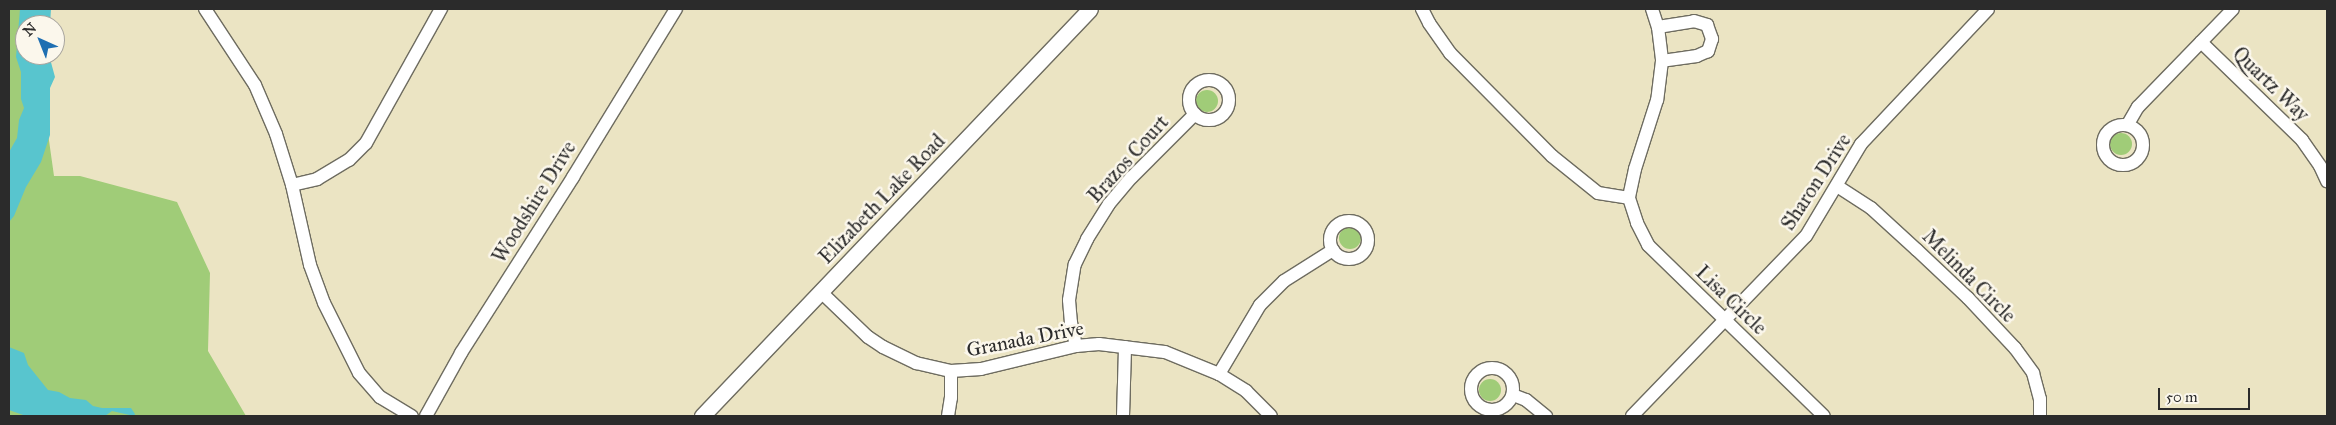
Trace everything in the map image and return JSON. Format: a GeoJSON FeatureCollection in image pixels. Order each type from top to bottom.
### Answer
{"type":"FeatureCollection","features":[{"type":"Feature","properties":{"kind":"street"},"geometry":{"type":"LineString","coordinates":[[205,9],[255,84],[276,134],[292,185],[310,265],[324,303],[359,373],[380,397],[412,416]]}},
{"type":"Feature","properties":{"kind":"street"},"geometry":{"type":"LineString","coordinates":[[292,185],[317,179],[349,160],[366,143],[441,9]]}},
{"type":"Feature","properties":{"kind":"street","name":"Woodshire Drive"},"geometry":{"type":"LineString","coordinates":[[426,416],[461,353],[573,177],[676,9]]}},
{"type":"Feature","properties":{"kind":"street","name":"Elizabeth Lake Road"},"geometry":{"type":"LineString","coordinates":[[702,416],[1090,9]]}},
{"type":"Feature","properties":{"kind":"street"},"geometry":{"type":"LineString","coordinates":[[1422,9],[1429,23],[1450,53],[1552,156],[1598,193],[1629,198],[1635,169],[1657,100],[1662,61],[1658,26],[1652,9]]}},
{"type":"Feature","properties":{"kind":"street","name":"Sharon Drive"},"geometry":{"type":"LineString","coordinates":[[1632,416],[1806,236],[1861,144],[1988,9]]}},
{"type":"Feature","properties":{"kind":"street"},"geometry":{"type":"LineString","coordinates":[[2128,124],[2138,107],[2233,9]]}},
{"type":"Feature","properties":{"kind":"street"},"geometry":{"type":"LineString","coordinates":[[1658,26],[1694,21],[1707,25],[1712,39],[1708,51],[1697,56],[1662,61]]}},
{"type":"Feature","properties":{"kind":"street","name":"Quartz Way"},"geometry":{"type":"LineString","coordinates":[[2201,42],[2302,140],[2320,166],[2327,181]]}},
{"type":"Feature","properties":{"kind":"street","name":"Brazos Court"},"geometry":{"type":"LineString","coordinates":[[1076,346],[1070,300],[1075,264],[1086,239],[1108,204],[1132,176],[1195,114]]}},
{"type":"Feature","properties":{"kind":"street","name":"Melinda Circle"},"geometry":{"type":"LineString","coordinates":[[1837,186],[1871,208],[1968,298],[2015,348],[2033,373],[2040,399],[2040,416]]}},
{"type":"Feature","properties":{"kind":"street","name":"Lisa Circle"},"geometry":{"type":"LineString","coordinates":[[1629,198],[1637,222],[1648,245],[1824,416]]}},
{"type":"Feature","properties":{"kind":"street"},"geometry":{"type":"LineString","coordinates":[[1219,374],[1260,305],[1284,281],[1333,250]]}},
{"type":"Feature","properties":{"kind":"street","name":"Granada Drive"},"geometry":{"type":"LineString","coordinates":[[821,292],[868,337],[916,363],[951,371],[981,369],[1076,346],[1099,344],[1125,346],[1165,352],[1219,374],[1246,391],[1271,416]]}},
{"type":"Feature","properties":{"kind":"street"},"geometry":{"type":"LineString","coordinates":[[1123,416],[1125,346]]}},
{"type":"Feature","properties":{"kind":"street"},"geometry":{"type":"LineString","coordinates":[[948,416],[951,398],[951,371]]}},
{"type":"Feature","properties":{"kind":"street"},"geometry":{"type":"LineString","coordinates":[[1513,394],[1526,400],[1546,416]]}},
{"type":"Feature","properties":{"kind":"green space"},"geometry":{"type":"Polygon","coordinates":[[[9,9],[31,9],[29,15],[15,15],[15,65],[38,65],[54,176],[80,176],[177,202],[210,273],[208,351],[246,416],[9,416],[9,9]]]}},
{"type":"Feature","properties":{"kind":"green space"},"geometry":{"type":"Polygon","coordinates":[[[1207,90],[1215,93],[1218,101],[1215,109],[1207,112],[1199,109],[1196,101],[1199,93],[1207,90]]]}},
{"type":"Feature","properties":{"kind":"green space"},"geometry":{"type":"Polygon","coordinates":[[[2121,133],[2129,136],[2132,144],[2129,152],[2121,155],[2113,152],[2110,144],[2113,136],[2121,133]]]}},
{"type":"Feature","properties":{"kind":"green space"},"geometry":{"type":"Polygon","coordinates":[[[1350,227],[1358,230],[1361,238],[1358,246],[1350,249],[1342,246],[1339,238],[1342,230],[1350,227]]]}},
{"type":"Feature","properties":{"kind":"green space"},"geometry":{"type":"Polygon","coordinates":[[[1490,379],[1498,382],[1501,390],[1498,398],[1490,401],[1482,398],[1479,390],[1482,382],[1490,379]]]}},
{"type":"Feature","properties":{"kind":"water"},"geometry":{"type":"Polygon","coordinates":[[[20,9],[51,9],[51,15],[20,15],[20,9]]]}},
{"type":"Feature","properties":{"kind":"water"},"geometry":{"type":"Polygon","coordinates":[[[19,65],[52,65],[55,77],[50,88],[50,135],[41,162],[26,187],[14,216],[9,222],[9,152],[17,138],[19,120],[24,108],[21,99],[21,72],[19,65]]]}},
{"type":"Feature","properties":{"kind":"water"},"geometry":{"type":"Polygon","coordinates":[[[9,347],[24,353],[28,365],[48,390],[59,392],[70,398],[86,400],[93,406],[102,408],[131,408],[135,414],[134,416],[112,411],[105,416],[26,416],[9,410],[9,347]]]}}]}
